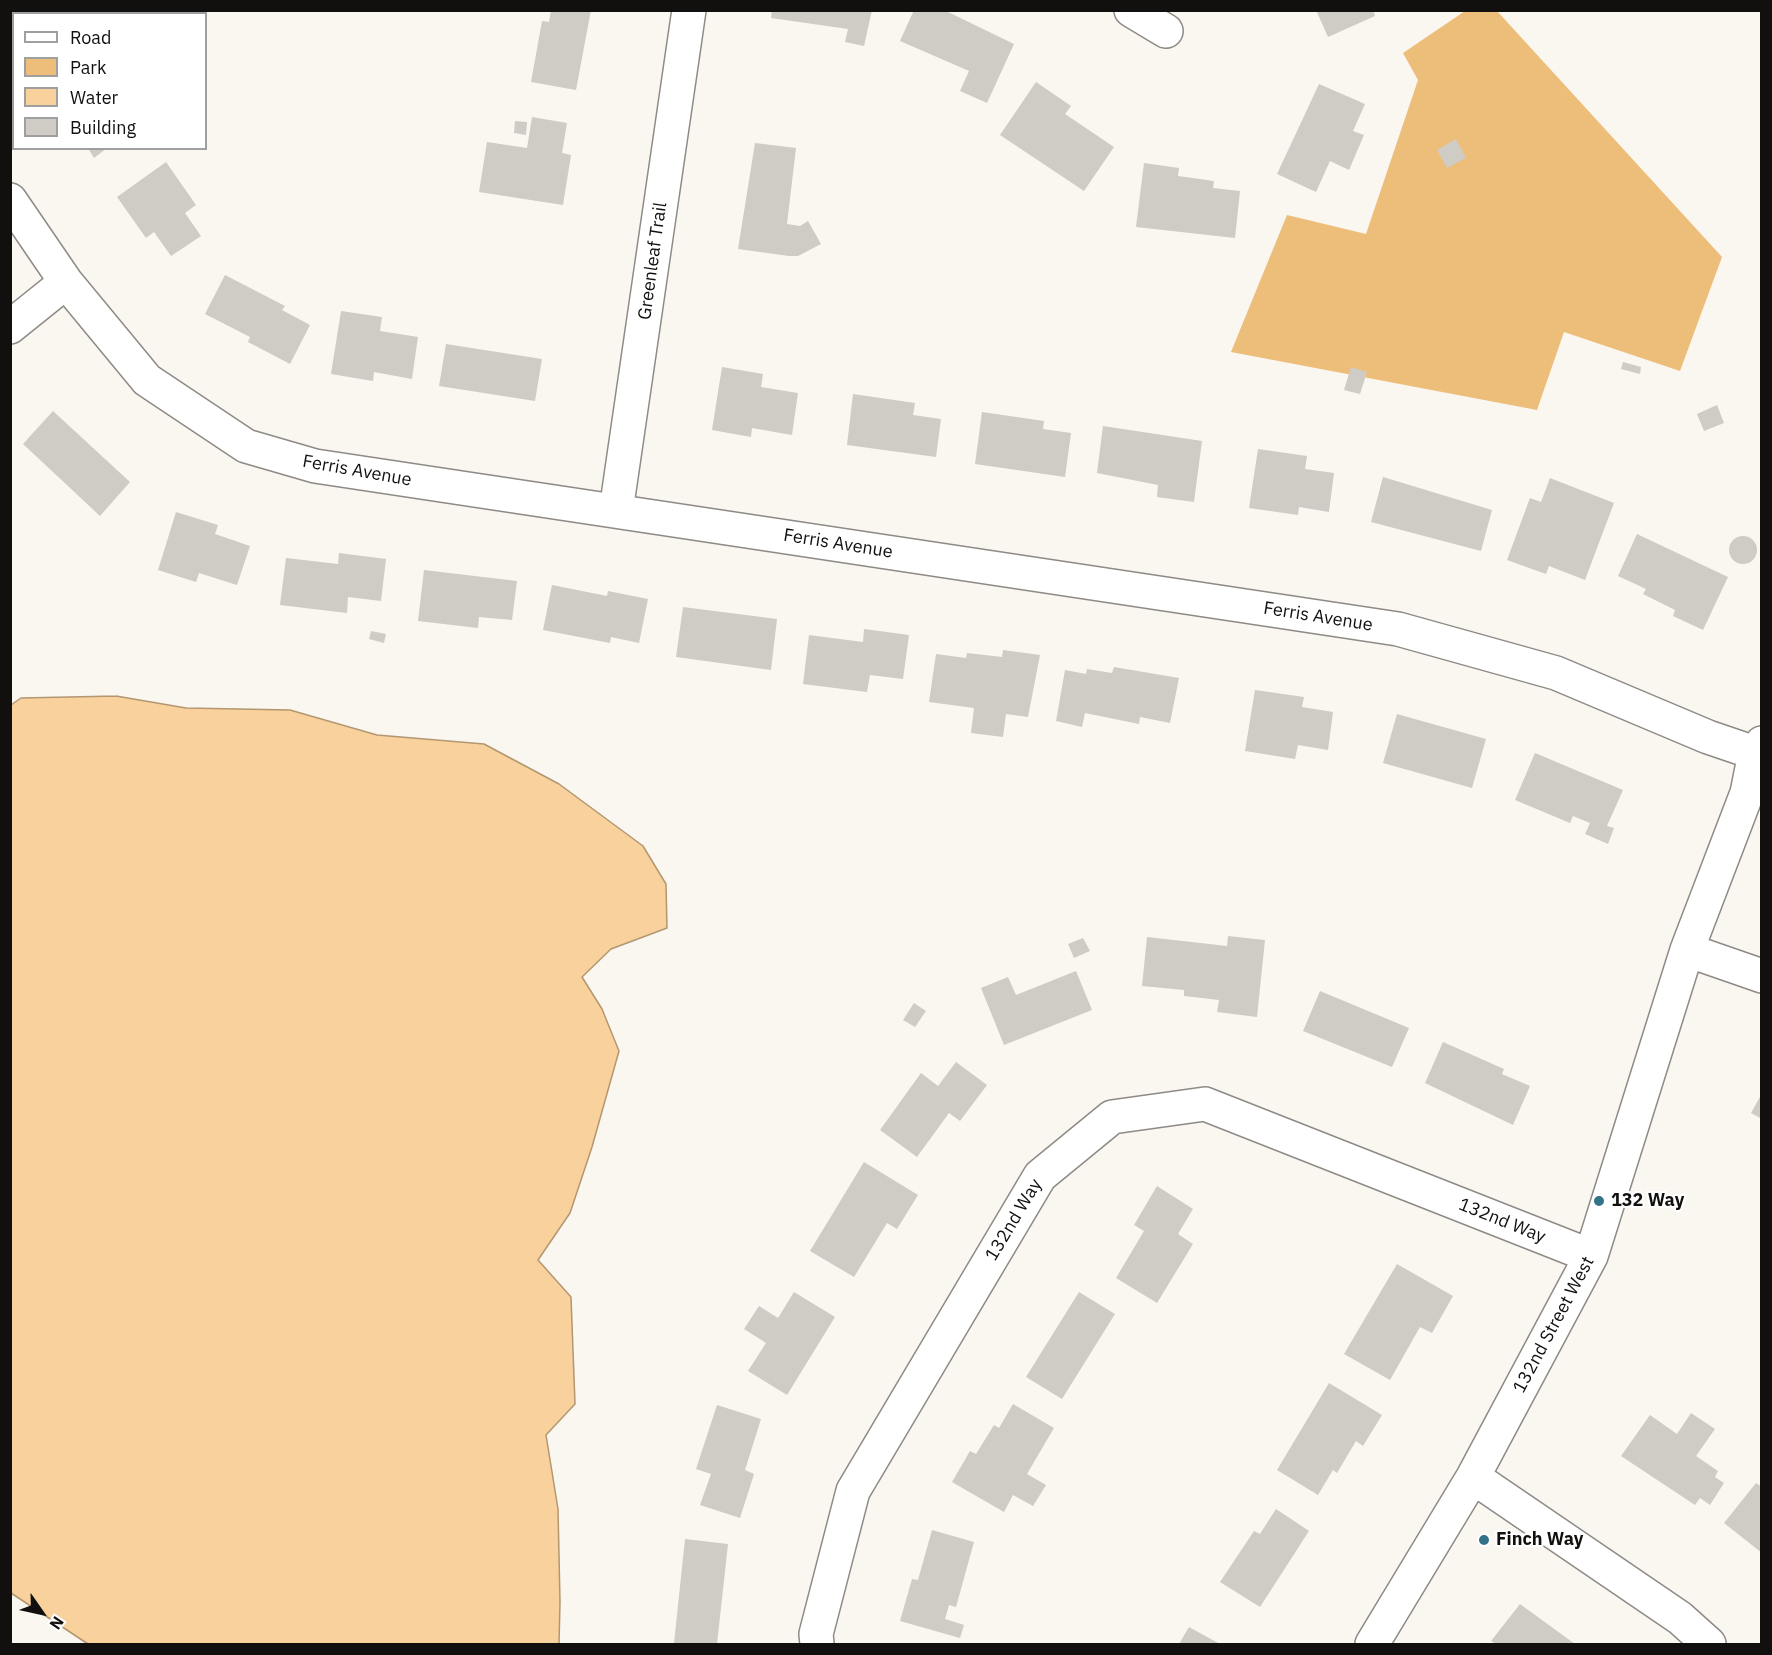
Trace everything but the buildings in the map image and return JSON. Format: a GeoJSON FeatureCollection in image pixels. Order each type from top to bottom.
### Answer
{"type":"FeatureCollection","features":[{"type":"Feature","properties":{"kind":"street","name":"Greenleaf Trail"},"geometry":{"type":"LineString","coordinates":[[616,511],[689,10]]}},
{"type":"Feature","properties":{"kind":"street"},"geometry":{"type":"LineString","coordinates":[[1131,10],[1166,31]]}},
{"type":"Feature","properties":{"kind":"street","name":"Ferris Avenue"},"geometry":{"type":"LineString","coordinates":[[10,200],[66,282],[147,380],[246,446],[315,466],[1398,629],[1556,674],[1707,737],[1758,748]]}},
{"type":"Feature","properties":{"kind":"street"},"geometry":{"type":"LineString","coordinates":[[10,327],[66,282]]}},
{"type":"Feature","properties":{"kind":"street","name":"132nd Street West"},"geometry":{"type":"LineString","coordinates":[[1372,1644],[1473,1477],[1591,1256],[1687,950],[1748,793],[1758,748]]}},
{"type":"Feature","properties":{"kind":"street"},"geometry":{"type":"LineString","coordinates":[[1687,950],[1761,976]]}},
{"type":"Feature","properties":{"kind":"street","name":"132nd Way"},"geometry":{"type":"LineString","coordinates":[[817,1644],[816,1634],[853,1491],[1040,1176],[1112,1117],[1205,1104],[1591,1256]]}},
{"type":"Feature","properties":{"kind":"street"},"geometry":{"type":"LineString","coordinates":[[1473,1477],[1680,1618],[1709,1644]]}},
{"type":"Feature","properties":{"kind":"green space"},"geometry":{"type":"Polygon","coordinates":[[[1465,11],[1497,11],[1722,257],[1680,371],[1564,332],[1537,410],[1231,352],[1287,215],[1366,234],[1418,80],[1403,53],[1465,11]]]}},
{"type":"Feature","properties":{"kind":"water"},"geometry":{"type":"Polygon","coordinates":[[[116,696],[186,708],[290,710],[377,735],[484,744],[559,784],[643,846],[666,884],[667,928],[611,949],[582,977],[602,1009],[619,1051],[592,1147],[570,1213],[538,1260],[571,1297],[575,1404],[546,1435],[558,1509],[559,1644],[88,1644],[11,1593],[11,705],[21,698],[116,696]]]}},
{"type":"Feature","properties":{"kind":"place","name":"132 Way"},"geometry":{"type":"Point","coordinates":[1599,1201]}},
{"type":"Feature","properties":{"kind":"place","name":"Finch Way"},"geometry":{"type":"Point","coordinates":[1484,1540]}}]}
